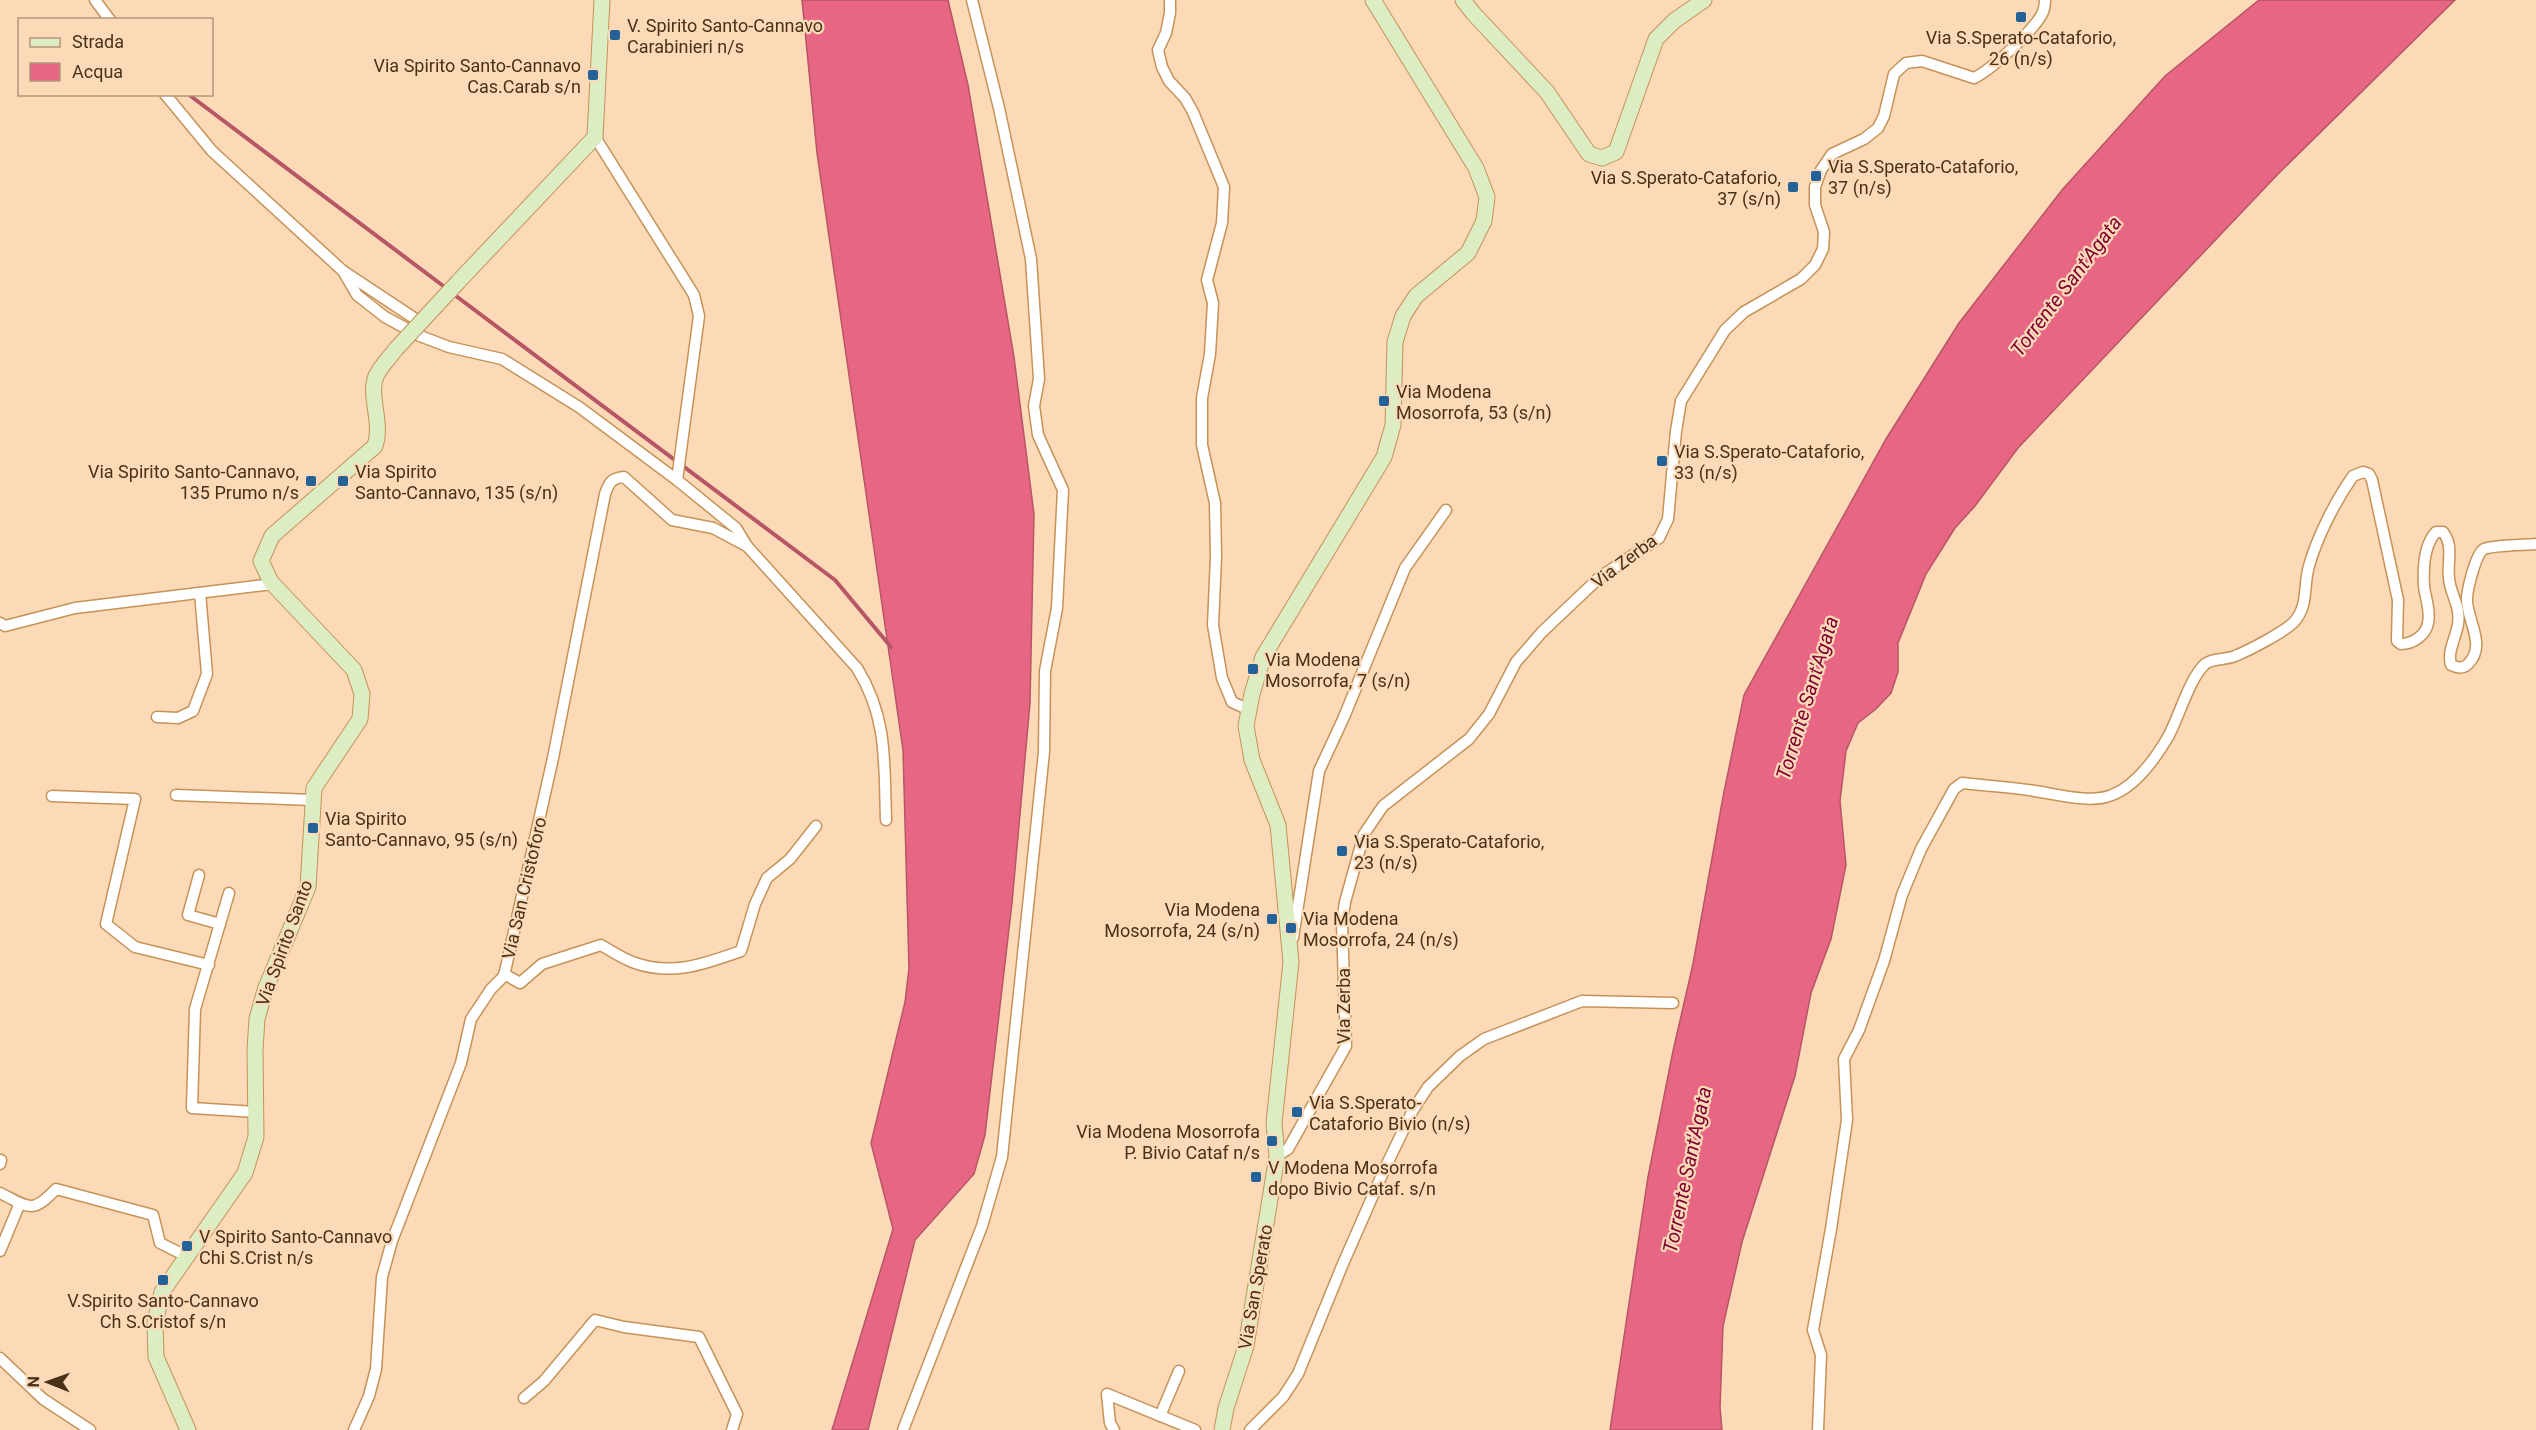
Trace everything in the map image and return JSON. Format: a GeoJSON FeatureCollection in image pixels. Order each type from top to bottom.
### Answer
{"type":"FeatureCollection","features":[{"type":"Feature","properties":{"kind":"street"},"geometry":{"type":"LineString","coordinates":[[95,0],[108,18]]}},
{"type":"Feature","properties":{"kind":"street"},"geometry":{"type":"LineString","coordinates":[[602,0],[595,137],[694,295],[699,316],[677,476]]}},
{"type":"Feature","properties":{"kind":"street"},"geometry":{"type":"LineString","coordinates":[[903,1430],[982,1226],[1002,1157],[1044,752],[1045,671],[1057,608],[1063,490],[1038,435],[1034,406],[1039,379],[1031,259],[999,108],[972,0]]}},
{"type":"Feature","properties":{"kind":"street"},"geometry":{"type":"LineString","coordinates":[[1170,0],[1166,33],[1158,50],[1162,67],[1169,81],[1185,98],[1193,112],[1224,187],[1222,223],[1207,280],[1214,303],[1210,354],[1202,398],[1202,445],[1215,503],[1216,557],[1213,626],[1222,678],[1232,702],[1249,710]]}},
{"type":"Feature","properties":{"kind":"street","name":"Via San Sperato"},"geometry":{"type":"LineString","coordinates":[[1222,1430],[1226,1408],[1246,1346],[1277,1156],[1274,1123],[1290,961],[1278,825],[1252,760],[1246,726],[1249,710],[1263,657],[1384,457],[1393,425],[1395,342],[1403,316],[1416,296],[1468,253],[1484,221],[1487,196],[1476,168],[1373,0]]}},
{"type":"Feature","properties":{"kind":"street"},"geometry":{"type":"LineString","coordinates":[[1463,0],[1547,92],[1589,154],[1602,158],[1616,152],[1656,39],[1674,21],[1704,0]]}},
{"type":"Feature","properties":{"kind":"street","name":"Via Zerba"},"geometry":{"type":"LineString","coordinates":[[1277,1156],[1288,1149],[1346,1046],[1342,923],[1345,902],[1364,834],[1383,806],[1469,739],[1489,714],[1516,662],[1542,632],[1600,577],[1659,538],[1668,519],[1681,401],[1731,324],[1744,312],[1801,279],[1815,265],[1823,249],[1824,232],[1815,205],[1815,188],[1821,170],[1832,154],[1864,139],[1878,128],[1884,116],[1894,74],[1906,63],[1922,61],[1974,78],[1986,73],[2031,28],[2043,13],[2045,0]]}},
{"type":"Feature","properties":{"kind":"street"},"geometry":{"type":"LineString","coordinates":[[167,96],[212,151],[343,270],[420,322],[595,137]]}},
{"type":"Feature","properties":{"kind":"street"},"geometry":{"type":"LineString","coordinates":[[343,270],[357,295],[385,316],[420,336],[449,347],[502,359],[579,407],[677,476],[736,528],[747,546],[857,668],[868,686],[883,733],[886,820]]}},
{"type":"Feature","properties":{"kind":"street","name":"Via Spirito Santo"},"geometry":{"type":"LineString","coordinates":[[188,1430],[156,1356],[155,1323],[162,1292],[245,1173],[256,1137],[257,1019],[265,990],[308,887],[314,788],[360,719],[362,694],[354,670],[273,584],[261,561],[272,536],[375,446],[378,436],[374,391],[376,376],[420,322]]}},
{"type":"Feature","properties":{"kind":"street"},"geometry":{"type":"LineString","coordinates":[[1818,1430],[1821,1355],[1813,1330],[1847,1120],[1844,1059],[1859,1030],[1884,961],[1906,886],[1921,849],[1954,789],[1962,783],[2036,791],[2057,796],[2098,798],[2111,796],[2125,788],[2151,764],[2168,737],[2187,694],[2205,664],[2234,657],[2277,634],[2293,623],[2302,612],[2308,567],[2314,550],[2353,476],[2363,472],[2370,474],[2372,480],[2398,600],[2396,634],[2397,641],[2401,644],[2413,641],[2422,634],[2428,624],[2424,585],[2429,539],[2436,532],[2443,532],[2448,538],[2448,579],[2458,604],[2459,622],[2449,657],[2451,665],[2457,668],[2466,666],[2472,659],[2477,640],[2467,598],[2477,556],[2484,549],[2536,544]]}},
{"type":"Feature","properties":{"kind":"street","name":"Via San Cristoforo"},"geometry":{"type":"LineString","coordinates":[[354,1430],[369,1396],[376,1369],[382,1277],[392,1242],[461,1063],[471,1018],[504,974],[553,758],[609,483],[614,478],[624,477],[672,520],[712,528],[747,546]]}},
{"type":"Feature","properties":{"kind":"street"},"geometry":{"type":"LineString","coordinates":[[1290,961],[1319,771],[1344,717],[1405,568],[1446,510]]}},
{"type":"Feature","properties":{"kind":"street"},"geometry":{"type":"LineString","coordinates":[[0,623],[5,626],[75,608],[273,584]]}},
{"type":"Feature","properties":{"kind":"street"},"geometry":{"type":"LineString","coordinates":[[157,717],[178,718],[193,711],[207,674],[200,593]]}},
{"type":"Feature","properties":{"kind":"street"},"geometry":{"type":"LineString","coordinates":[[176,795],[313,800]]}},
{"type":"Feature","properties":{"kind":"street"},"geometry":{"type":"LineString","coordinates":[[52,796],[135,799],[106,924],[135,947],[209,965]]}},
{"type":"Feature","properties":{"kind":"street"},"geometry":{"type":"LineString","coordinates":[[504,974],[520,982],[542,964],[601,945],[634,963],[666,969],[693,968],[741,951],[755,904],[767,878],[790,859],[816,826]]}},
{"type":"Feature","properties":{"kind":"street"},"geometry":{"type":"LineString","coordinates":[[199,875],[188,915],[220,924]]}},
{"type":"Feature","properties":{"kind":"street"},"geometry":{"type":"LineString","coordinates":[[229,893],[195,1009],[192,1108],[256,1112]]}},
{"type":"Feature","properties":{"kind":"street"},"geometry":{"type":"LineString","coordinates":[[1250,1430],[1283,1397],[1298,1374],[1385,1168],[1413,1110],[1436,1079],[1460,1056],[1484,1039],[1582,1001],[1673,1003]]}},
{"type":"Feature","properties":{"kind":"street"},"geometry":{"type":"LineString","coordinates":[[0,1193],[20,1203],[40,1206],[56,1189],[153,1215],[160,1244],[186,1257]]}},
{"type":"Feature","properties":{"kind":"street"},"geometry":{"type":"LineString","coordinates":[[0,1251],[20,1203]]}},
{"type":"Feature","properties":{"kind":"street"},"geometry":{"type":"LineString","coordinates":[[524,1398],[544,1381],[595,1320],[624,1327],[699,1337],[737,1414],[732,1430]]}},
{"type":"Feature","properties":{"kind":"street"},"geometry":{"type":"LineString","coordinates":[[0,1358],[43,1399],[90,1430]]}},
{"type":"Feature","properties":{"kind":"street"},"geometry":{"type":"LineString","coordinates":[[1160,1416],[1179,1371]]}},
{"type":"Feature","properties":{"kind":"street"},"geometry":{"type":"LineString","coordinates":[[1114,1430],[1110,1423],[1107,1394],[1194,1430]]}},
{"type":"Feature","properties":{"kind":"water"},"geometry":{"type":"Polygon","coordinates":[[[802,0],[948,0],[968,85],[1014,357],[1034,514],[1030,703],[1012,903],[985,1135],[974,1174],[915,1240],[868,1430],[832,1430],[893,1229],[871,1143],[905,1002],[909,968],[903,750],[817,153],[802,0]]]}},
{"type":"Feature","properties":{"kind":"water","name":"Torrente Sant'Agata"},"geometry":{"type":"Polygon","coordinates":[[[2259,0],[2455,0],[2278,174],[2018,448],[1975,506],[1955,528],[1926,574],[1898,643],[1898,672],[1891,693],[1858,723],[1846,751],[1840,801],[1846,865],[1831,939],[1811,993],[1795,1076],[1742,1242],[1723,1326],[1720,1407],[1722,1430],[1610,1430],[1648,1177],[1693,964],[1744,695],[1886,439],[1959,323],[2062,190],[2165,76],[2259,0]]]}},
{"type":"Feature","properties":{"kind":"waterway"},"geometry":{"type":"LineString","coordinates":[[191,96],[446,288]]}},
{"type":"Feature","properties":{"kind":"waterway"},"geometry":{"type":"LineString","coordinates":[[452,293],[835,580],[891,647]]}},
{"type":"Feature","properties":{"kind":"place","name":"Via S.Sperato-Cataforio, 26 (n/s)"},"geometry":{"type":"Point","coordinates":[2021,17]}},
{"type":"Feature","properties":{"kind":"place","name":"V. Spirito Santo-Cannavo Carabinieri n/s"},"geometry":{"type":"Point","coordinates":[615,35]}},
{"type":"Feature","properties":{"kind":"place","name":"Via Spirito Santo-Cannavo Cas.Carab s/n"},"geometry":{"type":"Point","coordinates":[593,75]}},
{"type":"Feature","properties":{"kind":"place","name":"Via S.Sperato-Cataforio, 37 (n/s)"},"geometry":{"type":"Point","coordinates":[1816,176]}},
{"type":"Feature","properties":{"kind":"place","name":"Via S.Sperato-Cataforio, 37 (s/n)"},"geometry":{"type":"Point","coordinates":[1793,187]}},
{"type":"Feature","properties":{"kind":"place","name":"Via Modena Mosorrofa, 53 (s/n)"},"geometry":{"type":"Point","coordinates":[1384,401]}},
{"type":"Feature","properties":{"kind":"place","name":"Via S.Sperato-Cataforio, 33 (n/s)"},"geometry":{"type":"Point","coordinates":[1662,461]}},
{"type":"Feature","properties":{"kind":"place","name":"Via Spirito Santo-Cannavo, 135 Prumo n/s"},"geometry":{"type":"Point","coordinates":[311,481]}},
{"type":"Feature","properties":{"kind":"place","name":"Via Spirito Santo-Cannavo, 135 (s/n)"},"geometry":{"type":"Point","coordinates":[343,481]}},
{"type":"Feature","properties":{"kind":"place","name":"Via Modena Mosorrofa, 7 (s/n)"},"geometry":{"type":"Point","coordinates":[1253,669]}},
{"type":"Feature","properties":{"kind":"place","name":"Via Spirito Santo-Cannavo, 95 (s/n)"},"geometry":{"type":"Point","coordinates":[313,828]}},
{"type":"Feature","properties":{"kind":"place","name":"Via S.Sperato-Cataforio, 23 (n/s)"},"geometry":{"type":"Point","coordinates":[1342,851]}},
{"type":"Feature","properties":{"kind":"place","name":"Via Modena Mosorrofa, 24 (s/n)"},"geometry":{"type":"Point","coordinates":[1272,919]}},
{"type":"Feature","properties":{"kind":"place","name":"Via Modena Mosorrofa, 24 (n/s)"},"geometry":{"type":"Point","coordinates":[1291,928]}},
{"type":"Feature","properties":{"kind":"place","name":"Via S.Sperato- Cataforio Bivio (n/s)"},"geometry":{"type":"Point","coordinates":[1297,1112]}},
{"type":"Feature","properties":{"kind":"place","name":"Via Modena Mosorrofa P. Bivio Cataf n/s"},"geometry":{"type":"Point","coordinates":[1272,1141]}},
{"type":"Feature","properties":{"kind":"place","name":"V Modena Mosorrofa dopo Bivio Cataf. s/n"},"geometry":{"type":"Point","coordinates":[1256,1177]}},
{"type":"Feature","properties":{"kind":"place","name":"V Spirito Santo-Cannavo Chi S.Crist n/s"},"geometry":{"type":"Point","coordinates":[187,1246]}},
{"type":"Feature","properties":{"kind":"place","name":"V.Spirito Santo-Cannavo Ch S.Cristof s/n"},"geometry":{"type":"Point","coordinates":[163,1280]}}]}
